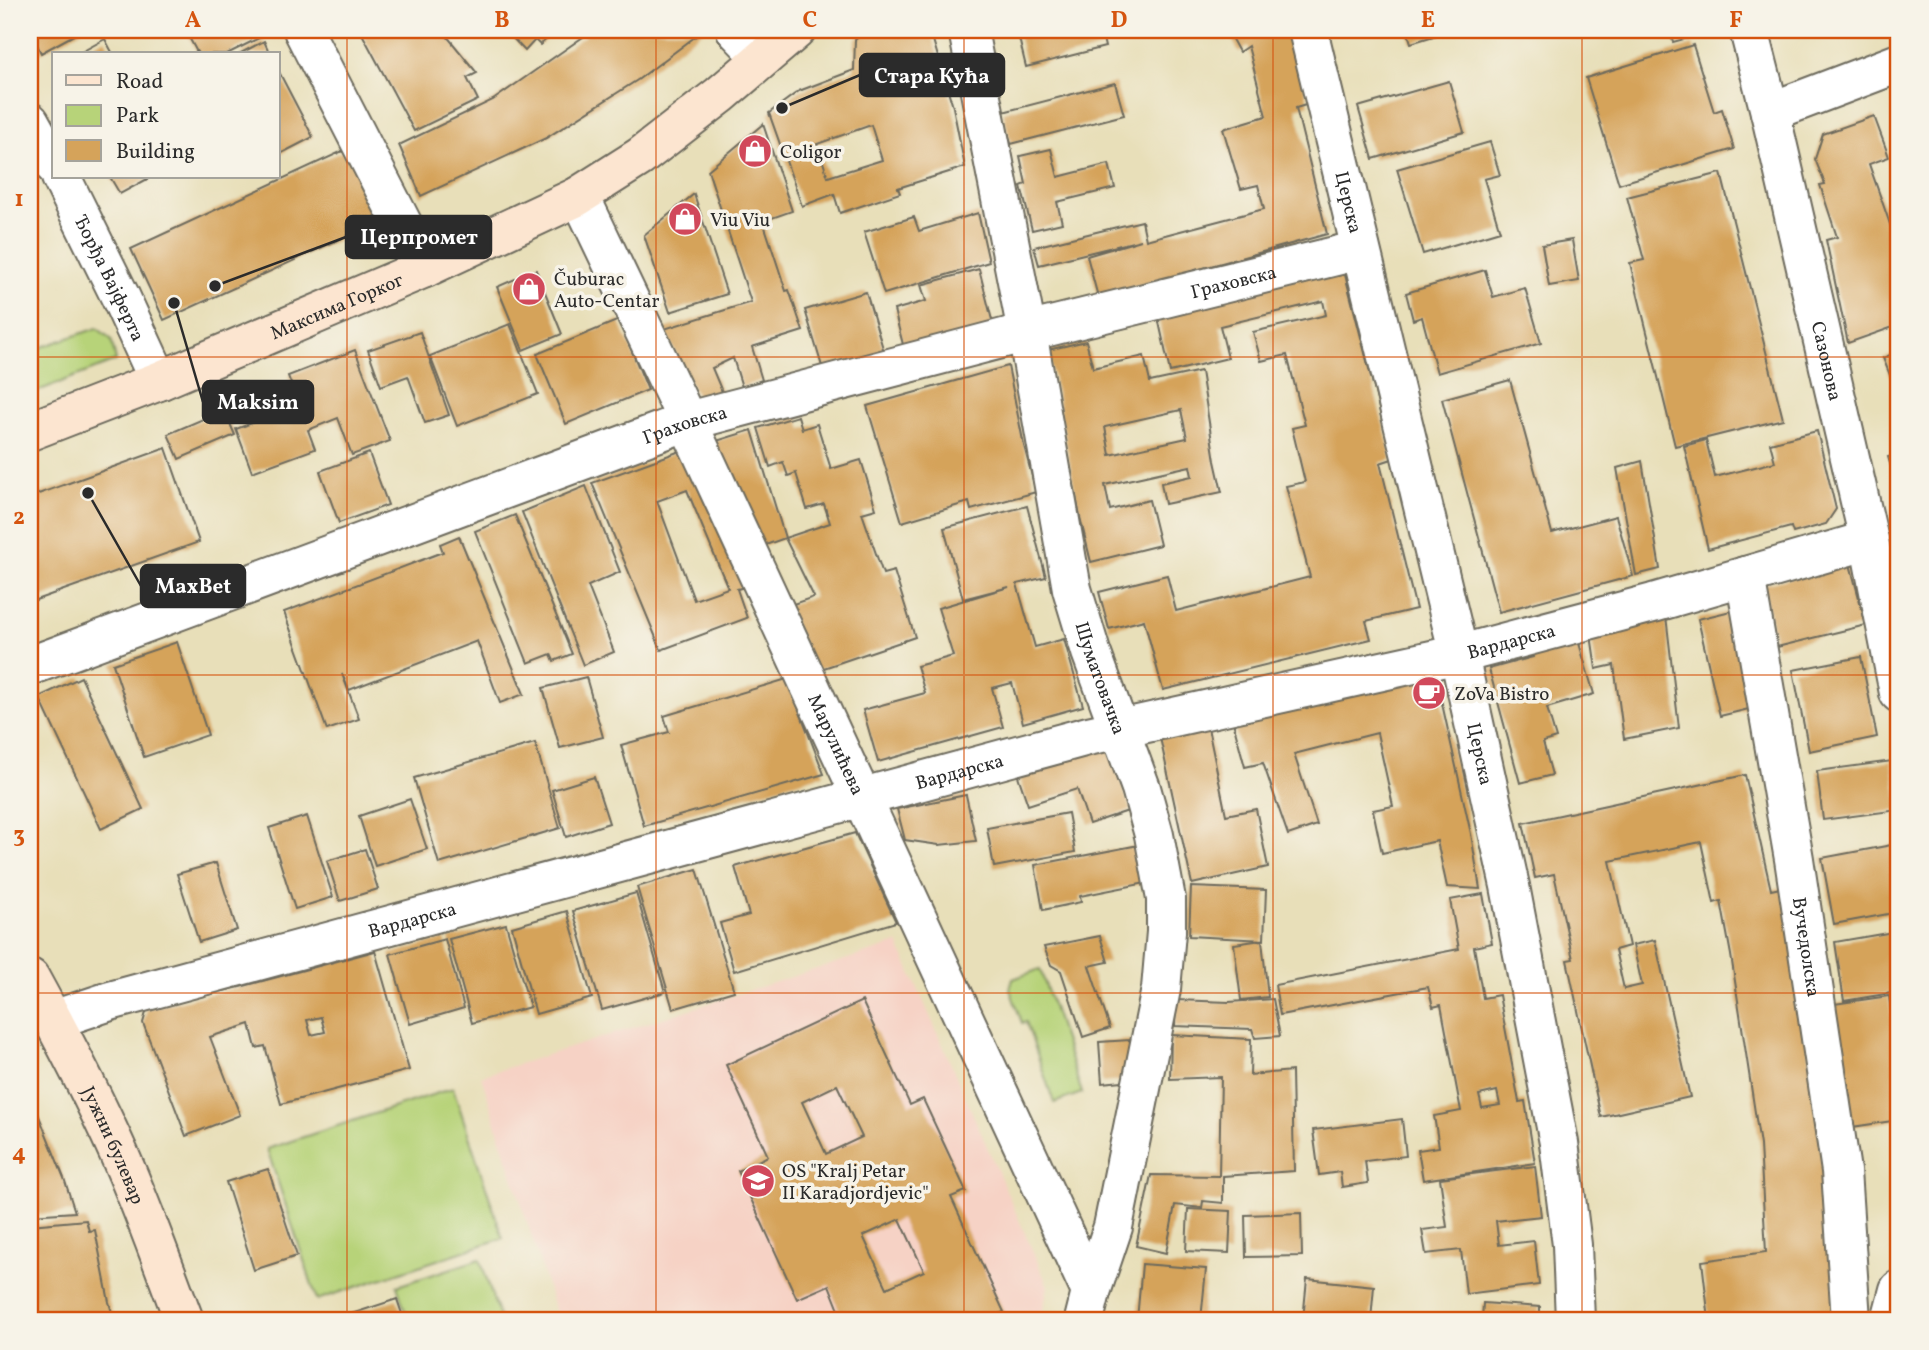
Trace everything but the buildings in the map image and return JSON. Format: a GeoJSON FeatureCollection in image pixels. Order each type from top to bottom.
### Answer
{"type":"FeatureCollection","features":[{"type":"Feature","properties":{"kind":"main road","name":"Максима Горког"},"geometry":{"type":"LineString","coordinates":[[30,431],[159,381],[425,268],[577,197],[640,158],[796,30]]}},
{"type":"Feature","properties":{"kind":"main road","name":"Јужни булевар"},"geometry":{"type":"LineString","coordinates":[[30,978],[126,1168],[184,1320]]}},
{"type":"Feature","properties":{"kind":"street"},"geometry":{"type":"LineString","coordinates":[[303,30],[425,268]]}},
{"type":"Feature","properties":{"kind":"street"},"geometry":{"type":"LineString","coordinates":[[736,30],[762,57]]}},
{"type":"Feature","properties":{"kind":"street","name":"Шуматовачка"},"geometry":{"type":"LineString","coordinates":[[968,30],[1027,332],[1072,589],[1091,652],[1141,788],[1154,835],[1166,899],[1166,932],[1160,989],[1113,1227],[1087,1306]]}},
{"type":"Feature","properties":{"kind":"street","name":"Церска"},"geometry":{"type":"LineString","coordinates":[[1308,30],[1458,655],[1510,886],[1559,1143],[1572,1245],[1575,1320]]}},
{"type":"Feature","properties":{"kind":"street","name":"Сазонова"},"geometry":{"type":"LineString","coordinates":[[1749,30],[1869,540],[1899,693]]}},
{"type":"Feature","properties":{"kind":"street"},"geometry":{"type":"LineString","coordinates":[[1770,112],[1899,63]]}},
{"type":"Feature","properties":{"kind":"street"},"geometry":{"type":"LineString","coordinates":[[30,122],[52,161]]}},
{"type":"Feature","properties":{"kind":"street","name":"Ђорђа Вајферта"},"geometry":{"type":"LineString","coordinates":[[62,178],[159,381]]}},
{"type":"Feature","properties":{"kind":"street","name":"Марулићева"},"geometry":{"type":"LineString","coordinates":[[577,197],[587,211],[688,421],[861,797],[1087,1306]]}},
{"type":"Feature","properties":{"kind":"street","name":"Граховска"},"geometry":{"type":"LineString","coordinates":[[30,666],[688,421],[1027,332],[1360,250]]}},
{"type":"Feature","properties":{"kind":"street","name":"Вардарска"},"geometry":{"type":"LineString","coordinates":[[53,1020],[136,994],[1120,728],[1458,655],[1869,540]]}},
{"type":"Feature","properties":{"kind":"street","name":"Вучедолска"},"geometry":{"type":"LineString","coordinates":[[1745,576],[1794,859],[1841,1171],[1851,1320]]}},
{"type":"Feature","properties":{"kind":"street"},"geometry":{"type":"LineString","coordinates":[[1891,1320],[1899,1290]]}},
{"type":"Feature","properties":{"kind":"shaded area","name":"OS \"Kralj Petar II Karadjordjevic\""},"geometry":{"type":"Polygon","coordinates":[[[898,943],[1048,1286],[1041,1320],[558,1320],[481,1076],[898,943]]]}},
{"type":"Feature","properties":{"kind":"green space"},"geometry":{"type":"Polygon","coordinates":[[[97,328],[111,339],[116,361],[30,394],[30,351],[97,328]]]}},
{"type":"Feature","properties":{"kind":"green space"},"geometry":{"type":"Polygon","coordinates":[[[1040,969],[1082,1093],[1054,1103],[1026,1022],[1022,1023],[1010,989],[1013,979],[1040,969]]]}},
{"type":"Feature","properties":{"kind":"green space"},"geometry":{"type":"Polygon","coordinates":[[[453,1088],[503,1238],[317,1300],[267,1149],[453,1088]]]}},
{"type":"Feature","properties":{"kind":"green space"},"geometry":{"type":"Polygon","coordinates":[[[480,1259],[500,1320],[408,1320],[397,1286],[480,1259]]]}},
{"type":"Feature","properties":{"kind":"place","name":"Стара Кућа"},"geometry":{"type":"Point","coordinates":[782,108]}},
{"type":"Feature","properties":{"kind":"place","name":"Coligor"},"geometry":{"type":"Point","coordinates":[755,151]}},
{"type":"Feature","properties":{"kind":"place","name":"Viu Viu"},"geometry":{"type":"Point","coordinates":[685,219]}},
{"type":"Feature","properties":{"kind":"place","name":"Церпромет"},"geometry":{"type":"Point","coordinates":[215,286]}},
{"type":"Feature","properties":{"kind":"place","name":"Čuburac Auto-Centar"},"geometry":{"type":"Point","coordinates":[529,289]}},
{"type":"Feature","properties":{"kind":"place","name":"Maksim"},"geometry":{"type":"Point","coordinates":[174,303]}},
{"type":"Feature","properties":{"kind":"place","name":"MaxBet"},"geometry":{"type":"Point","coordinates":[88,493]}},
{"type":"Feature","properties":{"kind":"place","name":"ZoVa Bistro"},"geometry":{"type":"Point","coordinates":[1429,693]}},
{"type":"Feature","properties":{"kind":"place","name":"OS \"Kralj Petar II Karadjordjevic\""},"geometry":{"type":"Point","coordinates":[758,1181]}}]}
